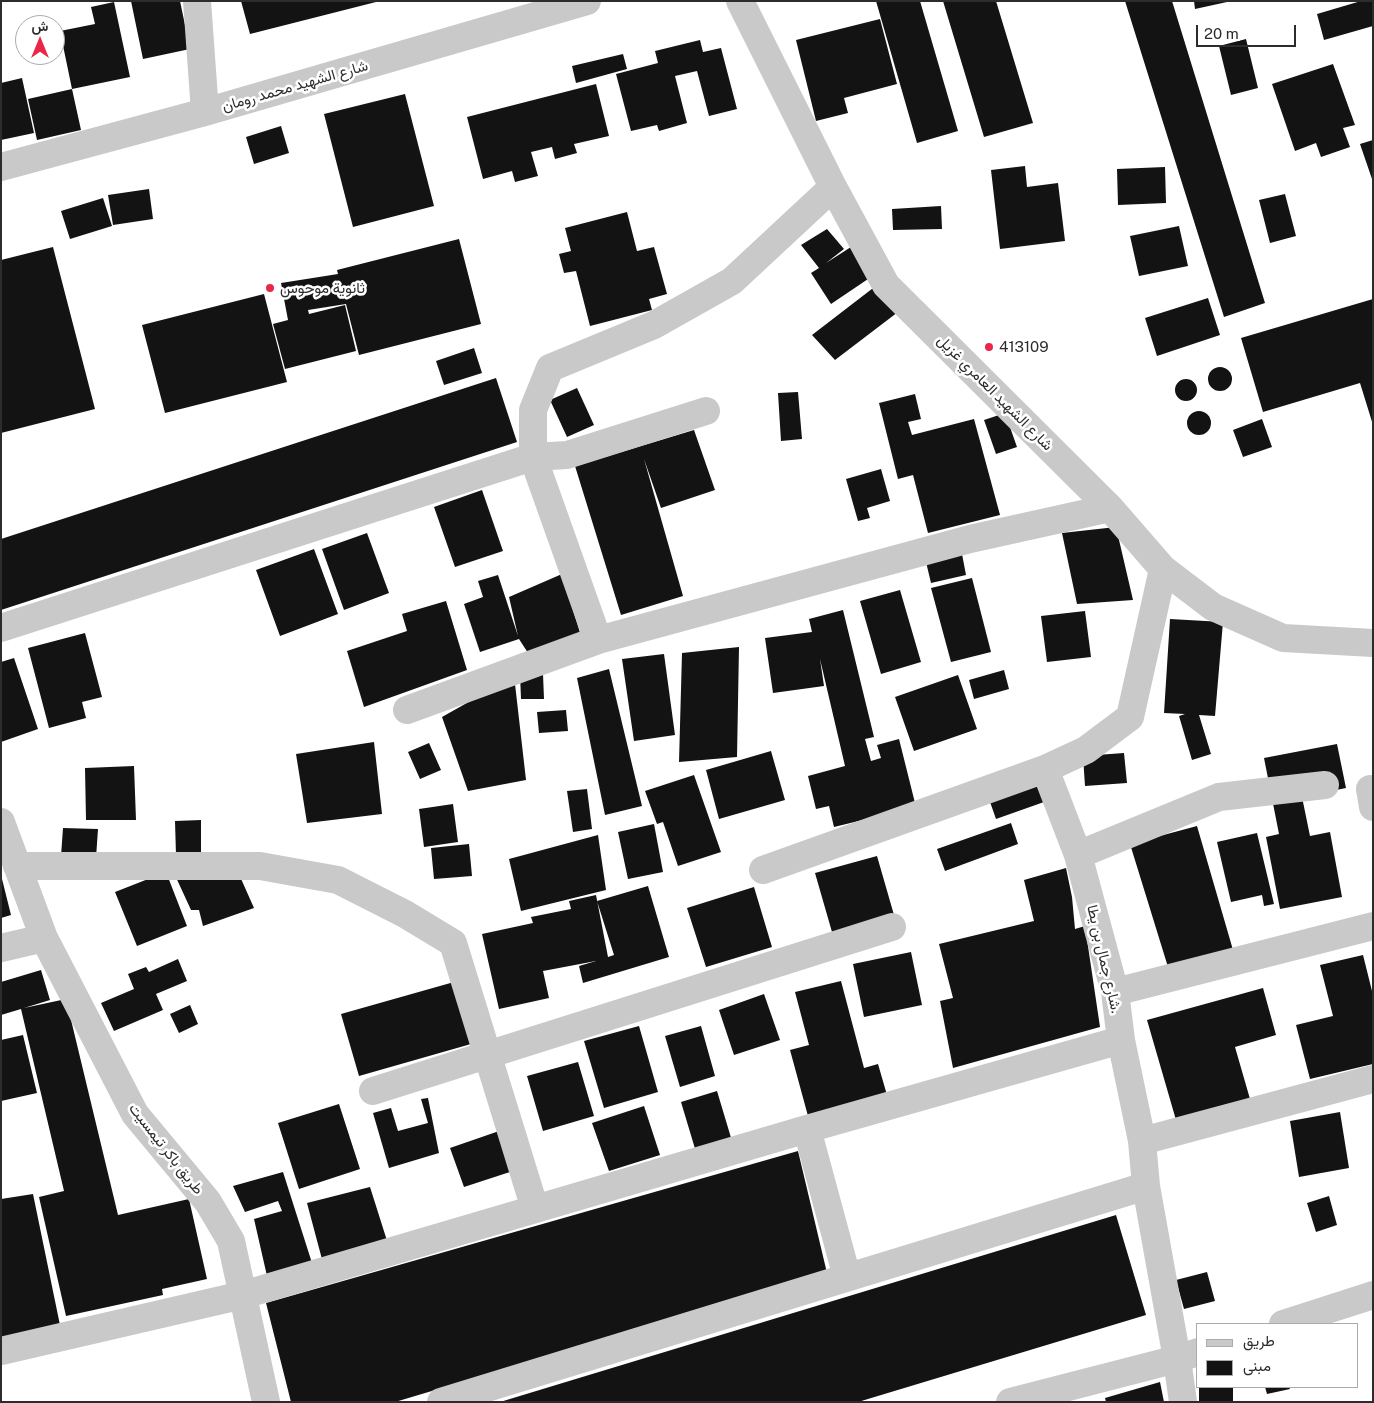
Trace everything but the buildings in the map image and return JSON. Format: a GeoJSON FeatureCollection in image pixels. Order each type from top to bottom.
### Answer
{"type":"FeatureCollection","features":[{"type":"Feature","properties":{"kind":"street"},"geometry":{"type":"LineString","coordinates":[[198,1],[205,112]]}},
{"type":"Feature","properties":{"kind":"street","name":"شارع الشهيد محمد رومان"},"geometry":{"type":"LineString","coordinates":[[1,167],[205,112],[588,1]]}},
{"type":"Feature","properties":{"kind":"street","name":"شارع الشهيد العامري غزيل"},"geometry":{"type":"LineString","coordinates":[[740,1],[834,188],[886,285],[1110,508],[1163,569],[1213,608],[1283,638],[1373,644]]}},
{"type":"Feature","properties":{"kind":"street"},"geometry":{"type":"LineString","coordinates":[[598,640],[533,457],[533,410],[550,368],[654,325],[732,281],[834,188]]}},
{"type":"Feature","properties":{"kind":"street"},"geometry":{"type":"LineString","coordinates":[[1,628],[533,457],[567,455],[706,411]]}},
{"type":"Feature","properties":{"kind":"street"},"geometry":{"type":"LineString","coordinates":[[407,710],[598,640],[970,539],[1110,508]]}},
{"type":"Feature","properties":{"kind":"street"},"geometry":{"type":"LineString","coordinates":[[763,870],[1045,769],[1086,750],[1130,717],[1163,569]]}},
{"type":"Feature","properties":{"kind":"street","name":"شارع جمال بن يطا."},"geometry":{"type":"LineString","coordinates":[[1045,769],[1078,854],[1115,992],[1121,1040],[1142,1141],[1146,1186],[1188,1356],[1183,1402]]}},
{"type":"Feature","properties":{"kind":"street"},"geometry":{"type":"LineString","coordinates":[[1078,854],[1220,797],[1325,785]]}},
{"type":"Feature","properties":{"kind":"street","name":"طريق باكر تيمسيت"},"geometry":{"type":"LineString","coordinates":[[1,822],[44,938],[135,1114],[208,1202],[231,1241],[266,1402]]}},
{"type":"Feature","properties":{"kind":"street"},"geometry":{"type":"LineString","coordinates":[[17,866],[260,866],[338,880],[405,914],[453,943],[489,1055],[534,1209]]}},
{"type":"Feature","properties":{"kind":"street"},"geometry":{"type":"LineString","coordinates":[[1115,992],[1373,926]]}},
{"type":"Feature","properties":{"kind":"street"},"geometry":{"type":"LineString","coordinates":[[373,1091],[892,927]]}},
{"type":"Feature","properties":{"kind":"street"},"geometry":{"type":"LineString","coordinates":[[1,948],[44,938]]}},
{"type":"Feature","properties":{"kind":"street"},"geometry":{"type":"LineString","coordinates":[[1,1351],[243,1294],[1121,1040]]}},
{"type":"Feature","properties":{"kind":"street"},"geometry":{"type":"LineString","coordinates":[[1142,1141],[1373,1078]]}},
{"type":"Feature","properties":{"kind":"street"},"geometry":{"type":"LineString","coordinates":[[808,1130],[847,1277]]}},
{"type":"Feature","properties":{"kind":"street"},"geometry":{"type":"LineString","coordinates":[[441,1402],[1146,1186]]}},
{"type":"Feature","properties":{"kind":"street"},"geometry":{"type":"LineString","coordinates":[[1286,1323],[1373,1295]]}},
{"type":"Feature","properties":{"kind":"street"},"geometry":{"type":"LineString","coordinates":[[1010,1402],[1188,1356]]}},
{"type":"Feature","properties":{"kind":"place","name":"ثانوية موحوس"},"geometry":{"type":"Point","coordinates":[270,288]}},
{"type":"Feature","properties":{"kind":"place","name":"413109"},"geometry":{"type":"Point","coordinates":[989,347]}}]}
